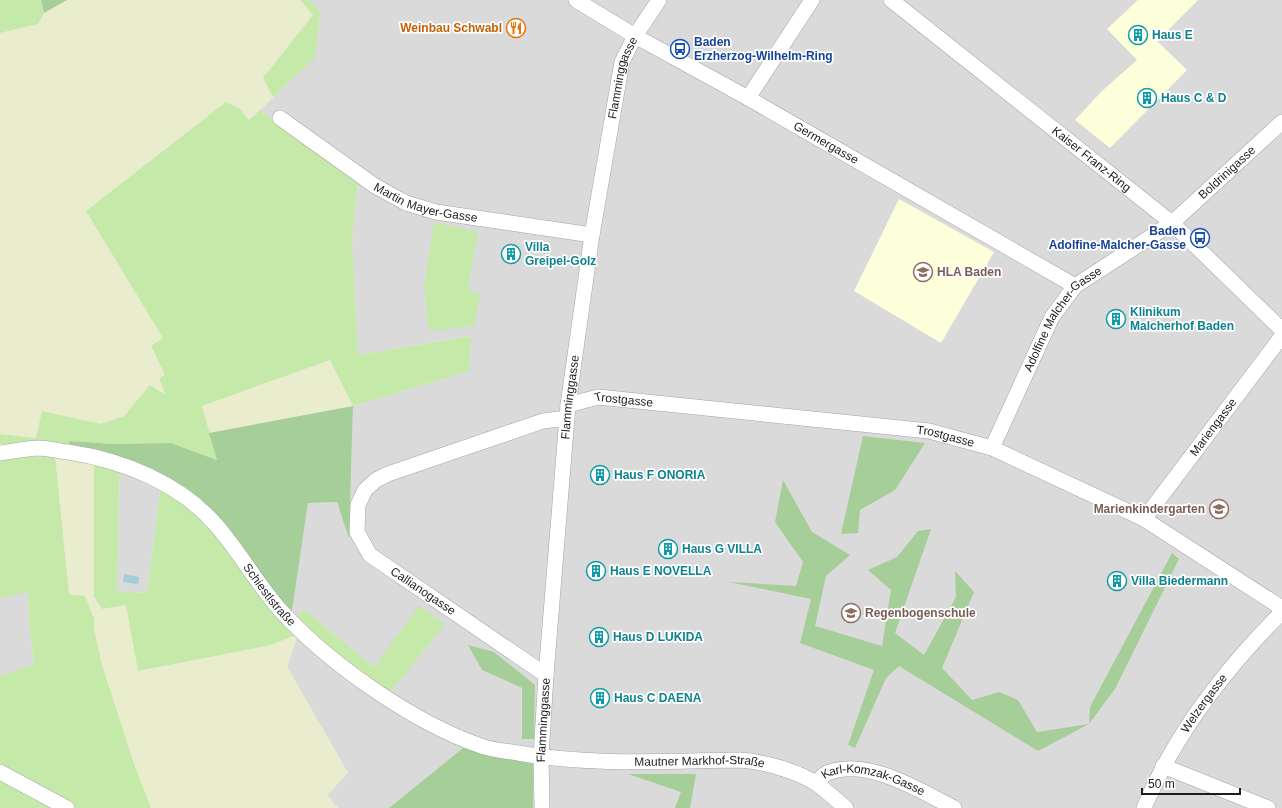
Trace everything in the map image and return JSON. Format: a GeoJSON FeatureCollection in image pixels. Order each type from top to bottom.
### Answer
{"type":"FeatureCollection","features":[{"type":"Feature","properties":{"kind":"street","name":"Germergasse"},"geometry":{"type":"LineString","coordinates":[[576,0],[635,36],[748,98],[1075,286]]}},
{"type":"Feature","properties":{"kind":"street","name":"Flamminggasse"},"geometry":{"type":"LineString","coordinates":[[542,808],[541,757],[546,675],[567,412],[592,235],[622,62],[635,36],[659,0]]}},
{"type":"Feature","properties":{"kind":"street"},"geometry":{"type":"LineString","coordinates":[[748,98],[812,0]]}},
{"type":"Feature","properties":{"kind":"street","name":"Kaiser Franz-Ring"},"geometry":{"type":"LineString","coordinates":[[891,0],[1172,223],[1282,330]]}},
{"type":"Feature","properties":{"kind":"street","name":"Martin Mayer-Gasse"},"geometry":{"type":"LineString","coordinates":[[280,118],[375,186],[406,203],[436,212],[592,235]]}},
{"type":"Feature","properties":{"kind":"street","name":"Boldrinigasse"},"geometry":{"type":"LineString","coordinates":[[1172,223],[1282,122]]}},
{"type":"Feature","properties":{"kind":"street","name":"Adolfine Malcher-Gasse"},"geometry":{"type":"LineString","coordinates":[[992,448],[1052,317],[1075,286],[1172,223]]}},
{"type":"Feature","properties":{"kind":"street","name":"Mariengasse"},"geometry":{"type":"LineString","coordinates":[[1144,519],[1282,336]]}},
{"type":"Feature","properties":{"kind":"street","name":"Trostgasse"},"geometry":{"type":"LineString","coordinates":[[376,480],[388,474],[543,421],[567,412],[598,397],[929,431],[992,448],[1144,519],[1282,608]]}},
{"type":"Feature","properties":{"kind":"street","name":"Schiestlstraße"},"geometry":{"type":"LineString","coordinates":[[0,453],[40,448],[81,454],[114,462],[159,481],[187,498],[216,525],[281,610],[304,633],[381,695],[439,728],[482,747],[541,757]]}},
{"type":"Feature","properties":{"kind":"street","name":"Callianogasse"},"geometry":{"type":"LineString","coordinates":[[376,480],[365,490],[358,505],[357,532],[370,555],[546,675]]}},
{"type":"Feature","properties":{"kind":"street","name":"Welzergasse"},"geometry":{"type":"LineString","coordinates":[[1144,808],[1163,766],[1188,723],[1255,639],[1282,612]]}},
{"type":"Feature","properties":{"kind":"street","name":"Mautner Markhof-Straße"},"geometry":{"type":"LineString","coordinates":[[541,757],[605,762],[744,760],[786,770],[816,783],[846,808]]}},
{"type":"Feature","properties":{"kind":"street"},"geometry":{"type":"LineString","coordinates":[[1163,766],[1268,808]]}},
{"type":"Feature","properties":{"kind":"street","name":"Karl-Komzak-Gasse"},"geometry":{"type":"LineString","coordinates":[[816,783],[826,774],[849,768],[897,778],[954,808]]}},
{"type":"Feature","properties":{"kind":"street"},"geometry":{"type":"LineString","coordinates":[[0,772],[67,808]]}},
{"type":"Feature","properties":{"kind":"shaded area"},"geometry":{"type":"Polygon","coordinates":[[[67,0],[300,0],[313,15],[263,78],[273,97],[249,120],[240,109],[87,211],[163,338],[151,346],[165,376],[167,396],[150,385],[124,416],[101,424],[42,412],[36,438],[0,434],[0,33],[38,24],[44,13],[67,0]]]}},
{"type":"Feature","properties":{"kind":"shaded area"},"geometry":{"type":"Polygon","coordinates":[[[309,0],[1282,0],[1282,808],[533,808],[533,758],[463,748],[389,808],[338,808],[327,795],[348,773],[287,667],[298,634],[292,611],[308,503],[337,502],[349,536],[353,406],[469,371],[470,336],[358,355],[352,240],[358,181],[260,110],[314,58],[320,12],[309,0]],[[304,609],[298,616],[389,693],[445,624],[374,667],[304,609]],[[482,670],[522,688],[522,739],[534,739],[535,685],[482,670]]]}},
{"type":"Feature","properties":{"kind":"shaded area"},"geometry":{"type":"Polygon","coordinates":[[[1138,0],[1198,0],[1157,41],[1187,70],[1110,148],[1075,120],[1101,92],[1137,60],[1107,29],[1138,0]]]}},
{"type":"Feature","properties":{"kind":"shaded area","name":"HLA Baden"},"geometry":{"type":"Polygon","coordinates":[[[899,199],[994,252],[941,343],[854,291],[899,199]]]}},
{"type":"Feature","properties":{"kind":"shaded area"},"geometry":{"type":"Polygon","coordinates":[[[330,360],[353,406],[209,433],[202,406],[330,360]]]}},
{"type":"Feature","properties":{"kind":"shaded area"},"geometry":{"type":"Polygon","coordinates":[[[55,456],[94,463],[94,597],[102,609],[126,605],[138,671],[271,645],[298,634],[287,667],[348,773],[327,795],[338,808],[151,808],[134,764],[102,665],[94,629],[94,619],[69,595],[55,456]]]}},
{"type":"Feature","properties":{"kind":"shaded area"},"geometry":{"type":"Polygon","coordinates":[[[120,460],[164,477],[160,493],[147,593],[117,591],[120,460]]]}},
{"type":"Feature","properties":{"kind":"shaded area"},"geometry":{"type":"Polygon","coordinates":[[[28,591],[29,623],[34,665],[0,676],[0,598],[28,591]]]}},
{"type":"Feature","properties":{"kind":"green space"},"geometry":{"type":"Polygon","coordinates":[[[0,0],[41,0],[44,13],[38,24],[0,33],[0,0]]]}},
{"type":"Feature","properties":{"kind":"green space"},"geometry":{"type":"Polygon","coordinates":[[[41,0],[67,0],[44,13],[41,0]]]}},
{"type":"Feature","properties":{"kind":"green space"},"geometry":{"type":"Polygon","coordinates":[[[300,0],[309,0],[320,12],[315,58],[273,97],[263,78],[313,15],[300,0]]]}},
{"type":"Feature","properties":{"kind":"green space"},"geometry":{"type":"Polygon","coordinates":[[[226,102],[240,109],[249,120],[260,110],[358,181],[352,240],[358,355],[471,336],[469,371],[353,406],[330,360],[202,406],[217,460],[171,443],[113,444],[70,441],[68,444],[0,444],[0,434],[36,438],[42,411],[101,424],[124,416],[150,385],[166,395],[159,378],[165,375],[151,346],[163,338],[86,211],[226,102]]]}},
{"type":"Feature","properties":{"kind":"green space"},"geometry":{"type":"Polygon","coordinates":[[[434,222],[478,232],[468,289],[480,295],[474,326],[429,331],[424,287],[434,222]]]}},
{"type":"Feature","properties":{"kind":"green space"},"geometry":{"type":"Polygon","coordinates":[[[353,406],[349,538],[337,502],[308,503],[292,611],[272,591],[201,499],[150,469],[68,444],[70,441],[113,444],[171,443],[217,460],[209,433],[353,406]]]}},
{"type":"Feature","properties":{"kind":"green space"},"geometry":{"type":"Polygon","coordinates":[[[863,436],[925,443],[895,490],[860,510],[858,533],[841,534],[863,436]]]}},
{"type":"Feature","properties":{"kind":"green space"},"geometry":{"type":"Polygon","coordinates":[[[94,452],[120,460],[117,591],[147,593],[160,493],[164,477],[201,499],[272,591],[292,611],[298,634],[271,645],[138,671],[126,605],[102,609],[94,597],[94,452]]]}},
{"type":"Feature","properties":{"kind":"green space"},"geometry":{"type":"Polygon","coordinates":[[[55,456],[69,595],[85,596],[94,619],[94,629],[102,665],[134,764],[151,808],[0,808],[0,676],[34,664],[29,623],[28,592],[0,598],[0,459],[11,457],[55,456]]]}},
{"type":"Feature","properties":{"kind":"green space"},"geometry":{"type":"Polygon","coordinates":[[[783,480],[812,532],[850,555],[826,576],[815,626],[882,646],[891,590],[868,570],[897,557],[918,531],[931,529],[895,633],[924,655],[956,597],[955,571],[974,592],[942,668],[972,700],[999,692],[1018,700],[1037,732],[1089,724],[1038,751],[899,666],[886,678],[855,748],[848,745],[874,670],[800,643],[811,599],[729,582],[796,586],[803,562],[775,522],[783,480]]]}},
{"type":"Feature","properties":{"kind":"green space"},"geometry":{"type":"Polygon","coordinates":[[[1172,553],[1179,559],[1115,689],[1089,724],[1090,707],[1172,553]]]}},
{"type":"Feature","properties":{"kind":"green space"},"geometry":{"type":"Polygon","coordinates":[[[419,606],[445,624],[389,694],[341,659],[297,622],[298,616],[304,609],[374,667],[419,606]]]}},
{"type":"Feature","properties":{"kind":"green space"},"geometry":{"type":"Polygon","coordinates":[[[468,645],[494,652],[535,685],[534,739],[522,739],[522,688],[482,670],[468,645]]]}},
{"type":"Feature","properties":{"kind":"green space"},"geometry":{"type":"Polygon","coordinates":[[[463,748],[533,758],[533,808],[389,808],[463,748]]]}},
{"type":"Feature","properties":{"kind":"green space"},"geometry":{"type":"Polygon","coordinates":[[[628,774],[696,774],[690,808],[675,808],[681,792],[628,774]]]}},
{"type":"Feature","properties":{"kind":"water"},"geometry":{"type":"Polygon","coordinates":[[[124,574],[139,577],[138,584],[123,582],[124,574]]]}},
{"type":"Feature","properties":{"kind":"place","name":"Weinbau Schwabl"},"geometry":{"type":"Point","coordinates":[516,28]}},
{"type":"Feature","properties":{"kind":"place","name":"Haus E"},"geometry":{"type":"Point","coordinates":[1138,35]}},
{"type":"Feature","properties":{"kind":"place","name":"Baden Erzherzog-Wilhelm-Ring"},"geometry":{"type":"Point","coordinates":[680,49]}},
{"type":"Feature","properties":{"kind":"place","name":"Haus C & D"},"geometry":{"type":"Point","coordinates":[1147,98]}},
{"type":"Feature","properties":{"kind":"place","name":"Baden Adolfine-Malcher-Gasse"},"geometry":{"type":"Point","coordinates":[1200,238]}},
{"type":"Feature","properties":{"kind":"place","name":"Villa Greipel-Golz"},"geometry":{"type":"Point","coordinates":[511,254]}},
{"type":"Feature","properties":{"kind":"place","name":"HLA Baden"},"geometry":{"type":"Point","coordinates":[923,272]}},
{"type":"Feature","properties":{"kind":"place","name":"Klinikum Malcherhof Baden"},"geometry":{"type":"Point","coordinates":[1116,319]}},
{"type":"Feature","properties":{"kind":"place","name":"Haus F ONORIA"},"geometry":{"type":"Point","coordinates":[600,475]}},
{"type":"Feature","properties":{"kind":"place","name":"Marienkindergarten"},"geometry":{"type":"Point","coordinates":[1219,509]}},
{"type":"Feature","properties":{"kind":"place","name":"Haus G VILLA"},"geometry":{"type":"Point","coordinates":[668,549]}},
{"type":"Feature","properties":{"kind":"place","name":"Haus E NOVELLA"},"geometry":{"type":"Point","coordinates":[596,571]}},
{"type":"Feature","properties":{"kind":"place","name":"Villa Biedermann"},"geometry":{"type":"Point","coordinates":[1117,581]}},
{"type":"Feature","properties":{"kind":"place","name":"Regenbogenschule"},"geometry":{"type":"Point","coordinates":[851,613]}},
{"type":"Feature","properties":{"kind":"place","name":"Haus D LUKIDA"},"geometry":{"type":"Point","coordinates":[599,637]}},
{"type":"Feature","properties":{"kind":"place","name":"Haus C DAENA"},"geometry":{"type":"Point","coordinates":[600,698]}}]}
